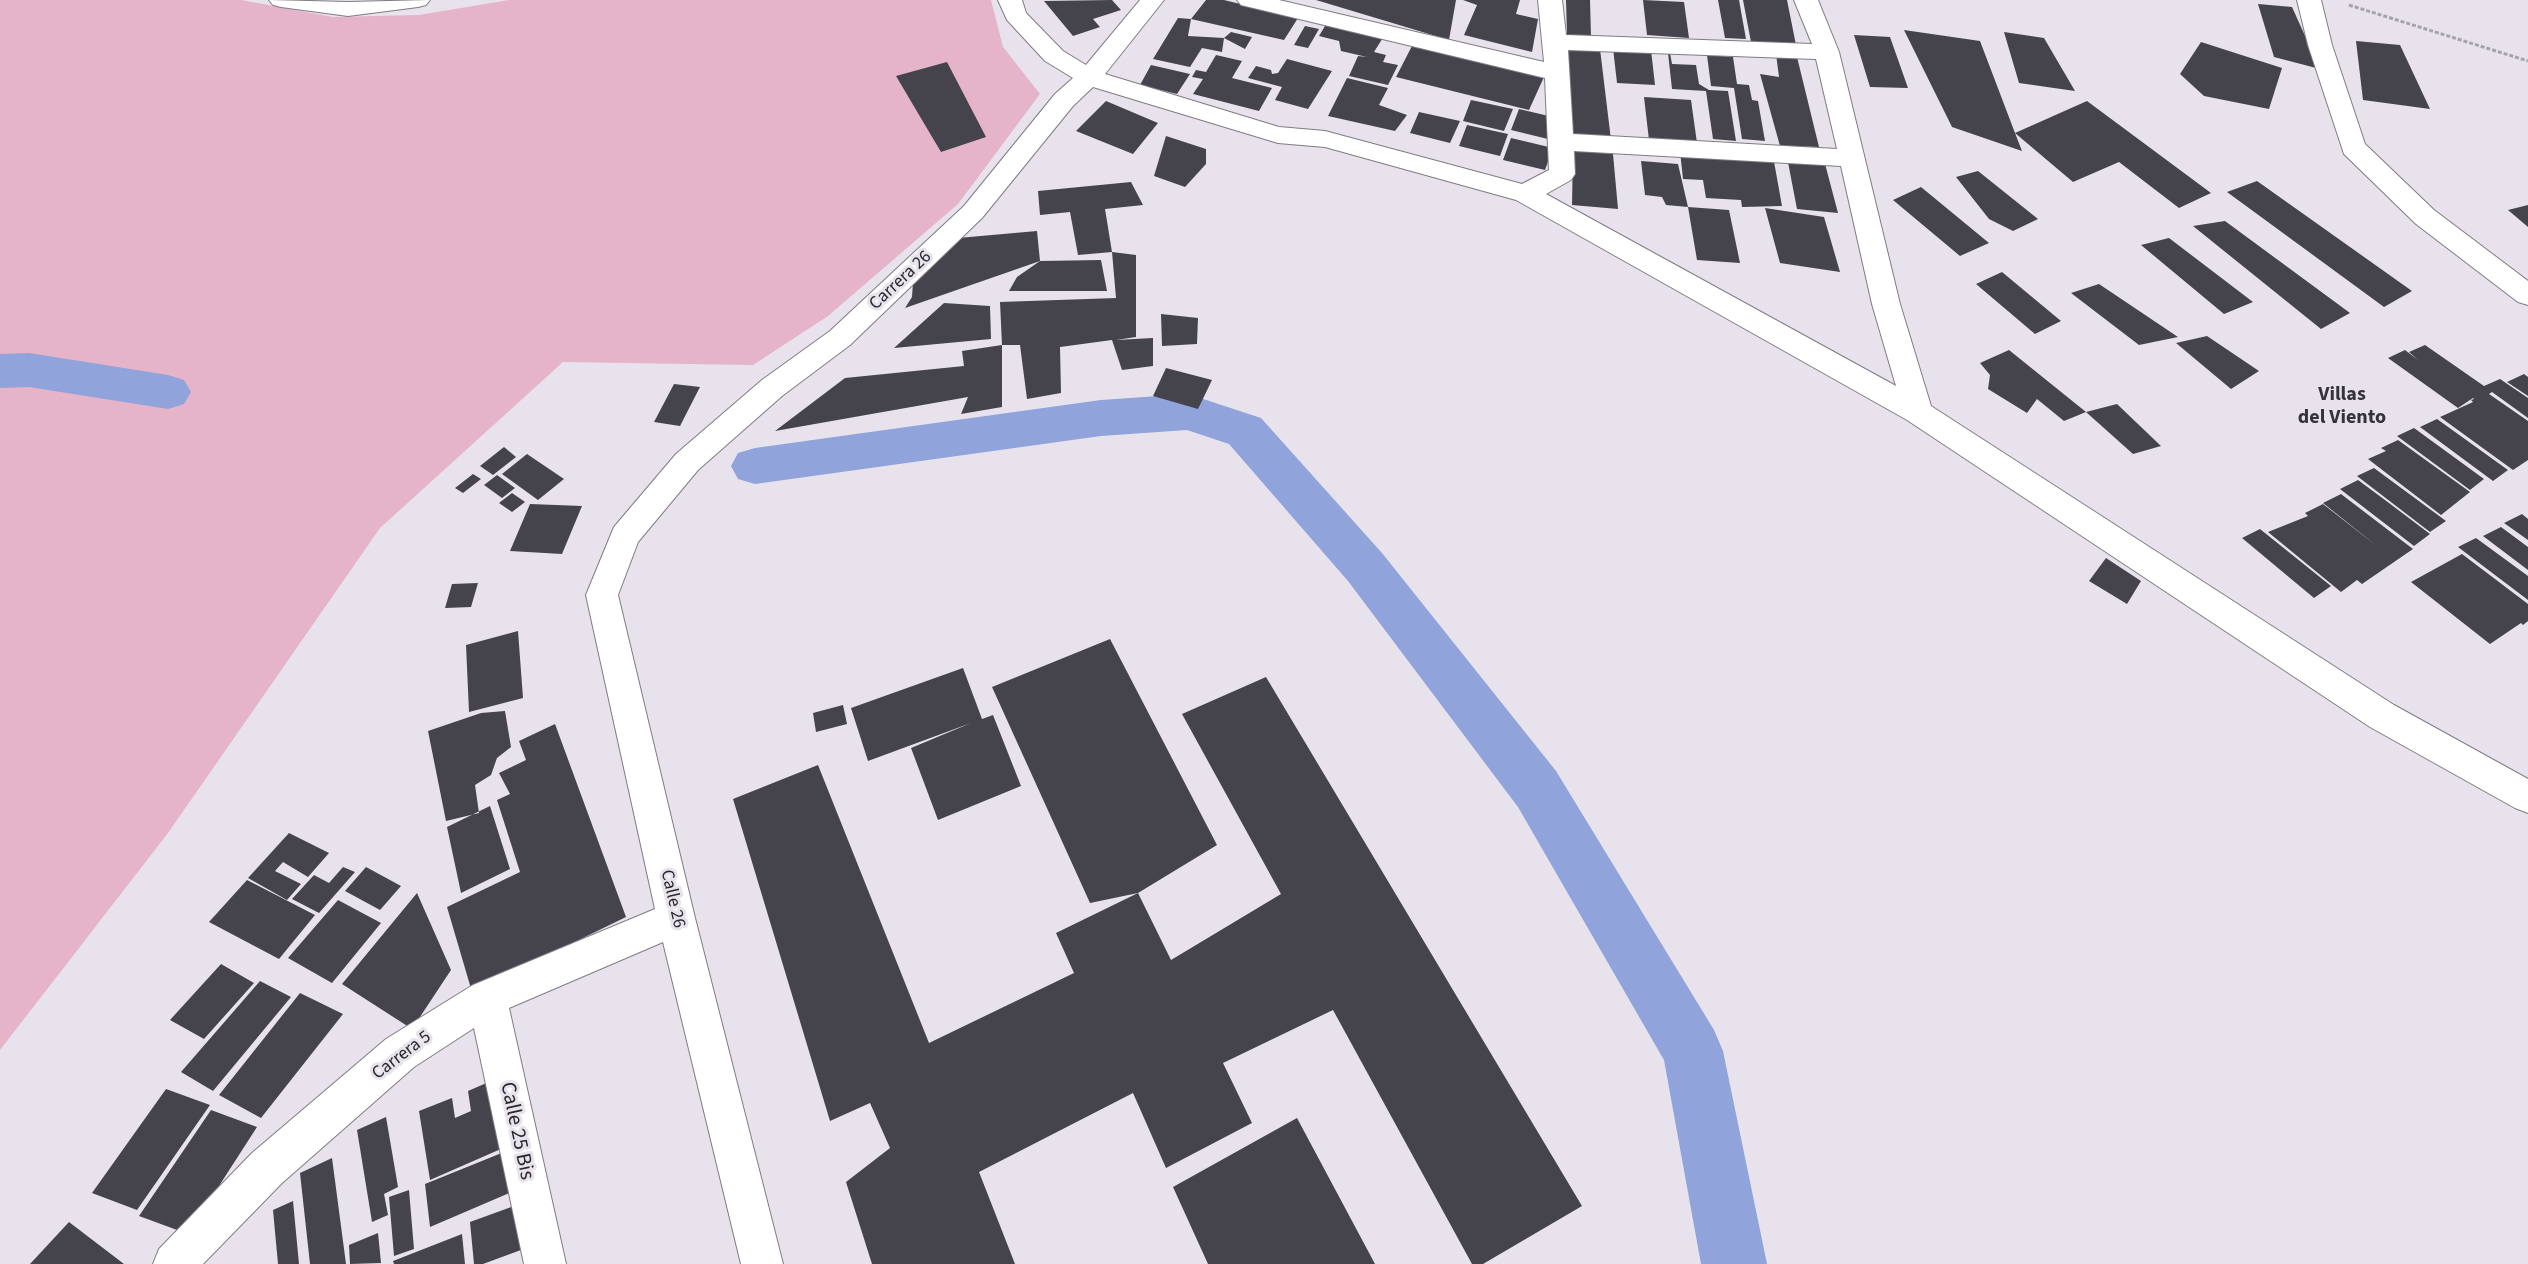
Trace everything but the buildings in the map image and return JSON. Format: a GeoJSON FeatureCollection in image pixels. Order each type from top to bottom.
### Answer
{"type":"FeatureCollection","features":[{"type":"Feature","properties":{"kind":"street"},"geometry":{"type":"LineString","coordinates":[[281,0],[348,9],[418,0]]}},
{"type":"Feature","properties":{"kind":"street"},"geometry":{"type":"LineString","coordinates":[[1010,0],[1015,15],[1054,56],[1089,77],[1278,135],[1325,139],[1526,194],[1918,411],[2382,716],[2528,797]]}},
{"type":"Feature","properties":{"kind":"street","name":"Carrera 26"},"geometry":{"type":"LineString","coordinates":[[625,536],[687,462],[772,388],[840,338],[973,212],[1064,100],[1089,77],[1152,0]]}},
{"type":"Feature","properties":{"kind":"street"},"geometry":{"type":"LineString","coordinates":[[1249,0],[1557,73]]}},
{"type":"Feature","properties":{"kind":"street"},"geometry":{"type":"LineString","coordinates":[[1526,194],[1562,174],[1555,42],[1550,0]]}},
{"type":"Feature","properties":{"kind":"street"},"geometry":{"type":"LineString","coordinates":[[1806,0],[1827,52],[1886,304],[1918,411]]}},
{"type":"Feature","properties":{"kind":"street"},"geometry":{"type":"LineString","coordinates":[[2308,0],[2353,148],[2425,217],[2528,295]]}},
{"type":"Feature","properties":{"kind":"street"},"geometry":{"type":"LineString","coordinates":[[1555,42],[1827,52]]}},
{"type":"Feature","properties":{"kind":"street"},"geometry":{"type":"LineString","coordinates":[[1560,142],[1851,158]]}},
{"type":"Feature","properties":{"kind":"street","name":"Calle 26"},"geometry":{"type":"LineString","coordinates":[[625,536],[602,595],[676,918],[762,1264]]}},
{"type":"Feature","properties":{"kind":"street","name":"Carrera 5"},"geometry":{"type":"LineString","coordinates":[[174,1264],[267,1168],[400,1053],[487,998],[676,918]]}},
{"type":"Feature","properties":{"kind":"street","name":"Calle 25 Bis"},"geometry":{"type":"LineString","coordinates":[[487,998],[545,1264]]}},
{"type":"Feature","properties":{"kind":"path"},"geometry":{"type":"LineString","coordinates":[[2344,3],[2528,61]]}},
{"type":"Feature","properties":{"kind":"shaded area"},"geometry":{"type":"Polygon","coordinates":[[[0,0],[241,0],[333,17],[419,15],[509,0],[991,0],[1003,47],[1040,94],[958,204],[828,316],[753,365],[563,362],[380,528],[168,833],[0,1050],[0,0]]]}},
{"type":"Feature","properties":{"kind":"waterway"},"geometry":{"type":"LineString","coordinates":[[0,371],[29,370],[168,392]]}},
{"type":"Feature","properties":{"kind":"waterway"},"geometry":{"type":"LineString","coordinates":[[755,466],[1101,418],[1188,412],[1245,431],[1365,567],[1537,789],[1693,1051],[1734,1264]]}},
{"type":"Feature","properties":{"kind":"district","name":"Villas del Viento"},"geometry":{"type":"Point","coordinates":[2342,408]}}]}
